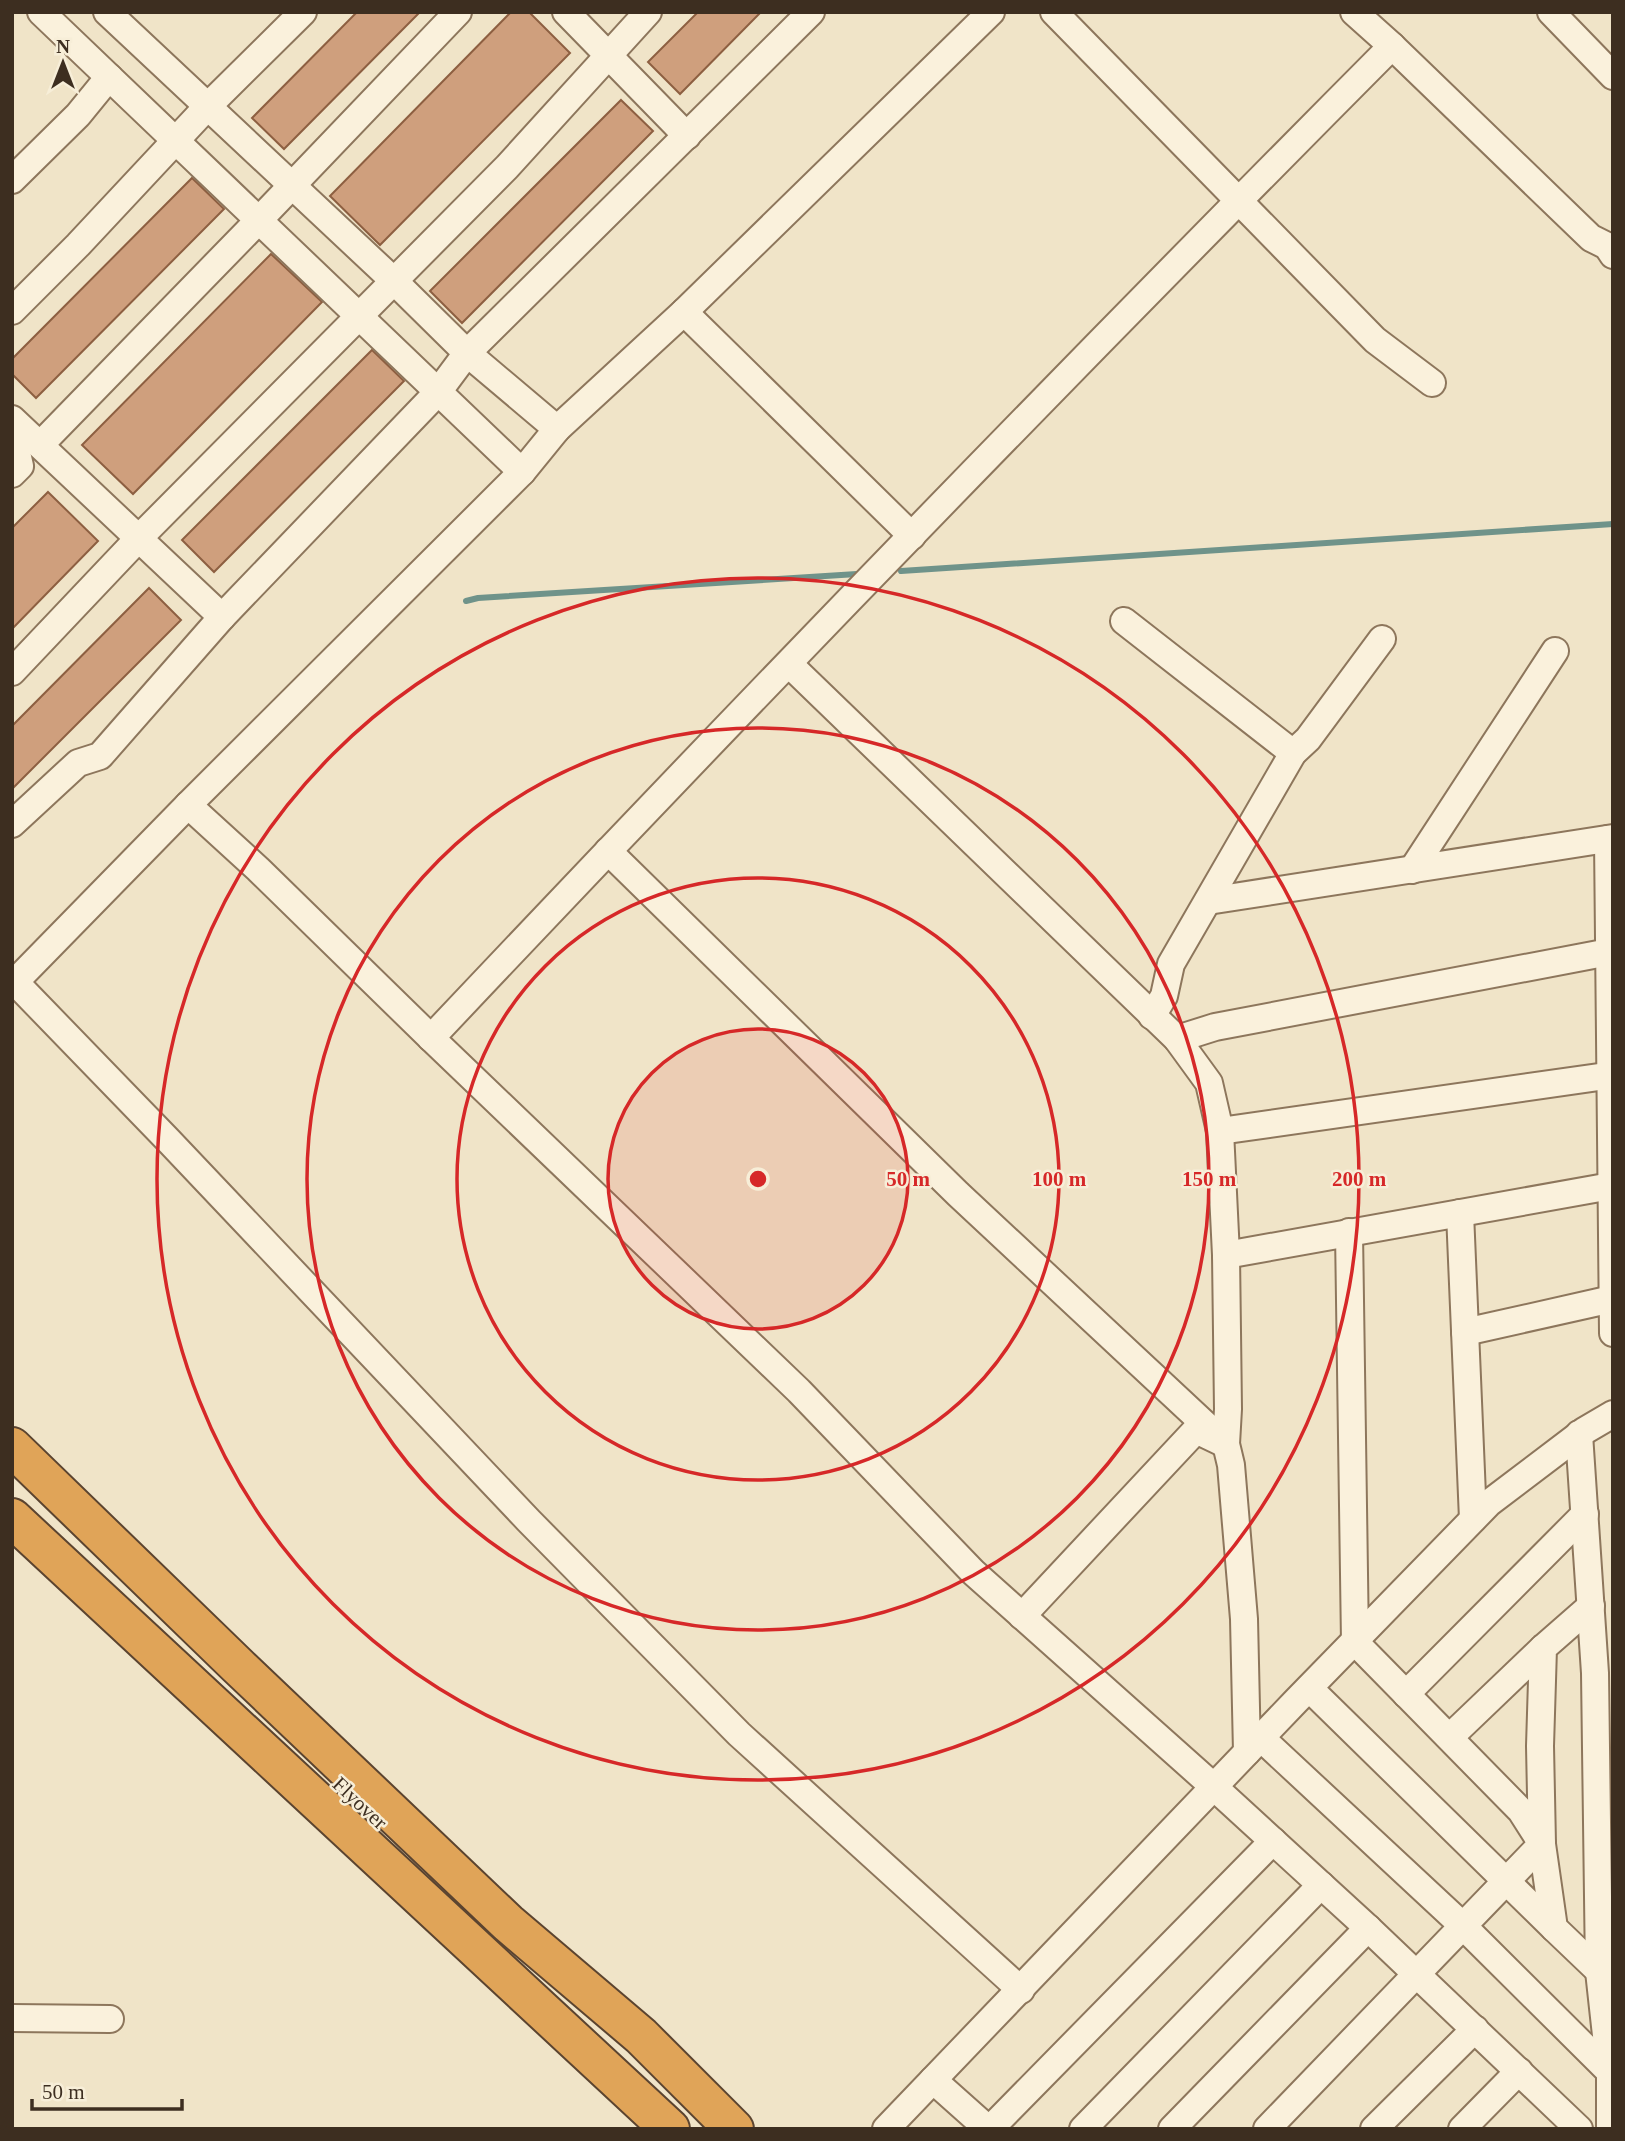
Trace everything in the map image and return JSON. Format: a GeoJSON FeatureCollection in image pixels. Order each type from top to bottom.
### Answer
{"type":"FeatureCollection","features":[{"type":"Feature","properties":{"kind":"highway"},"geometry":{"type":"LineString","coordinates":[[12,1447],[508,1923],[641,2036],[734,2129]]}},
{"type":"Feature","properties":{"kind":"highway","name":"Flyover"},"geometry":{"type":"LineString","coordinates":[[12,1479],[708,2129]]}},
{"type":"Feature","properties":{"kind":"highway","name":"Flyover"},"geometry":{"type":"LineString","coordinates":[[12,1518],[670,2129]]}},
{"type":"Feature","properties":{"kind":"highway"},"geometry":{"type":"LineString","coordinates":[[12,1550],[640,2129]]}},
{"type":"Feature","properties":{"kind":"street"},"geometry":{"type":"LineString","coordinates":[[41,12],[522,472]]}},
{"type":"Feature","properties":{"kind":"street"},"geometry":{"type":"LineString","coordinates":[[107,12],[467,353],[557,429]]}},
{"type":"Feature","properties":{"kind":"street"},"geometry":{"type":"LineString","coordinates":[[12,311],[78,245],[207,107],[303,12]]}},
{"type":"Feature","properties":{"kind":"street"},"geometry":{"type":"LineString","coordinates":[[40,445],[458,12]]}},
{"type":"Feature","properties":{"kind":"street"},"geometry":{"type":"LineString","coordinates":[[566,12],[687,136]]}},
{"type":"Feature","properties":{"kind":"street"},"geometry":{"type":"LineString","coordinates":[[12,672],[358,315],[508,167],[649,12]]}},
{"type":"Feature","properties":{"kind":"street"},"geometry":{"type":"LineString","coordinates":[[12,824],[78,762],[100,756],[222,617],[438,392],[467,353],[811,12]]}},
{"type":"Feature","properties":{"kind":"street"},"geometry":{"type":"LineString","coordinates":[[992,12],[684,312],[557,429],[522,472],[188,804],[14,983],[168,1140],[529,1521],[739,1734],[1021,1990]]}},
{"type":"Feature","properties":{"kind":"street"},"geometry":{"type":"LineString","coordinates":[[1054,12],[1375,340],[1432,383]]}},
{"type":"Feature","properties":{"kind":"street"},"geometry":{"type":"LineString","coordinates":[[1354,12],[1591,238],[1611,245]]}},
{"type":"Feature","properties":{"kind":"street"},"geometry":{"type":"LineString","coordinates":[[1550,12],[1613,76]]}},
{"type":"Feature","properties":{"kind":"street"},"geometry":{"type":"LineString","coordinates":[[431,1038],[912,536],[1392,46]]}},
{"type":"Feature","properties":{"kind":"street"},"geometry":{"type":"LineString","coordinates":[[12,180],[78,115],[108,77]]}},
{"type":"Feature","properties":{"kind":"street"},"geometry":{"type":"LineString","coordinates":[[684,312],[912,536]]}},
{"type":"Feature","properties":{"kind":"street"},"geometry":{"type":"LineString","coordinates":[[12,419],[222,617]]}},
{"type":"Feature","properties":{"kind":"street"},"geometry":{"type":"LineString","coordinates":[[12,430],[20,466],[12,474]]}},
{"type":"Feature","properties":{"kind":"street"},"geometry":{"type":"LineString","coordinates":[[1124,621],[1293,752]]}},
{"type":"Feature","properties":{"kind":"street"},"geometry":{"type":"LineString","coordinates":[[1152,1016],[1164,996],[1171,964],[1293,752],[1308,739],[1382,639]]}},
{"type":"Feature","properties":{"kind":"street"},"geometry":{"type":"LineString","coordinates":[[1412,870],[1555,651]]}},
{"type":"Feature","properties":{"kind":"street"},"geometry":{"type":"LineString","coordinates":[[789,664],[1177,1039],[1209,1083],[1220,1132],[1226,1255],[1226,1444],[1231,1465],[1254,1745],[1462,1925],[1610,2072]]}},
{"type":"Feature","properties":{"kind":"street"},"geometry":{"type":"LineString","coordinates":[[188,804],[799,1391],[973,1572],[1417,1973],[1519,2071],[1569,2125]]}},
{"type":"Feature","properties":{"kind":"street"},"geometry":{"type":"LineString","coordinates":[[1208,901],[1610,838],[1613,1333]]}},
{"type":"Feature","properties":{"kind":"street"},"geometry":{"type":"LineString","coordinates":[[608,851],[958,1194],[1226,1444]]}},
{"type":"Feature","properties":{"kind":"street"},"geometry":{"type":"LineString","coordinates":[[1177,1039],[1215,1027],[1609,952]]}},
{"type":"Feature","properties":{"kind":"street"},"geometry":{"type":"LineString","coordinates":[[1220,1132],[1612,1075]]}},
{"type":"Feature","properties":{"kind":"street"},"geometry":{"type":"LineString","coordinates":[[1226,1255],[1611,1186]]}},
{"type":"Feature","properties":{"kind":"street"},"geometry":{"type":"LineString","coordinates":[[1460,1213],[1474,1519]]}},
{"type":"Feature","properties":{"kind":"street"},"geometry":{"type":"LineString","coordinates":[[1349,1232],[1355,1642],[1521,1811],[1542,1844]]}},
{"type":"Feature","properties":{"kind":"street"},"geometry":{"type":"LineString","coordinates":[[1465,1332],[1612,1299]]}},
{"type":"Feature","properties":{"kind":"street"},"geometry":{"type":"LineString","coordinates":[[886,2129],[1489,1503],[1579,1434],[1613,1414]]}},
{"type":"Feature","properties":{"kind":"street"},"geometry":{"type":"LineString","coordinates":[[1021,1616],[1196,1430],[1226,1444]]}},
{"type":"Feature","properties":{"kind":"street"},"geometry":{"type":"LineString","coordinates":[[1579,1434],[1605,1854],[1599,1970],[1610,2072],[1611,2129]]}},
{"type":"Feature","properties":{"kind":"street"},"geometry":{"type":"LineString","coordinates":[[1406,1693],[1585,1514]]}},
{"type":"Feature","properties":{"kind":"street"},"geometry":{"type":"LineString","coordinates":[[1450,1737],[1542,1648],[1591,1606]]}},
{"type":"Feature","properties":{"kind":"street"},"geometry":{"type":"LineString","coordinates":[[1542,1648],[1542,1844],[1554,1928]]}},
{"type":"Feature","properties":{"kind":"street"},"geometry":{"type":"LineString","coordinates":[[1309,1688],[1599,1970]]}},
{"type":"Feature","properties":{"kind":"street"},"geometry":{"type":"LineString","coordinates":[[933,2080],[989,2129],[1273,1841]]}},
{"type":"Feature","properties":{"kind":"street"},"geometry":{"type":"LineString","coordinates":[[1267,2129],[1542,1844]]}},
{"type":"Feature","properties":{"kind":"street"},"geometry":{"type":"LineString","coordinates":[[1083,2129],[1321,1885]]}},
{"type":"Feature","properties":{"kind":"street"},"geometry":{"type":"LineString","coordinates":[[1172,2129],[1368,1928]]}},
{"type":"Feature","properties":{"kind":"street"},"geometry":{"type":"LineString","coordinates":[[12,2018],[110,2018]]}},
{"type":"Feature","properties":{"kind":"street"},"geometry":{"type":"LineString","coordinates":[[1374,2129],[1475,2029]]}},
{"type":"Feature","properties":{"kind":"street"},"geometry":{"type":"LineString","coordinates":[[1462,2129],[1519,2071]]}},
{"type":"Feature","properties":{"kind":"building"},"geometry":{"type":"Polygon","coordinates":[[[357,12],[420,12],[284,149],[252,118],[357,12]]]}},
{"type":"Feature","properties":{"kind":"building"},"geometry":{"type":"Polygon","coordinates":[[[511,12],[529,12],[570,53],[380,245],[330,196],[511,12]]]}},
{"type":"Feature","properties":{"kind":"building"},"geometry":{"type":"Polygon","coordinates":[[[698,12],[761,12],[680,94],[648,62],[698,12]]]}},
{"type":"Feature","properties":{"kind":"building"},"geometry":{"type":"Polygon","coordinates":[[[621,100],[653,131],[462,323],[430,291],[621,100]]]}},
{"type":"Feature","properties":{"kind":"building"},"geometry":{"type":"Polygon","coordinates":[[[192,178],[224,209],[36,398],[12,374],[12,359],[192,178]]]}},
{"type":"Feature","properties":{"kind":"building"},"geometry":{"type":"Polygon","coordinates":[[[271,254],[322,302],[133,494],[82,445],[271,254]]]}},
{"type":"Feature","properties":{"kind":"building"},"geometry":{"type":"Polygon","coordinates":[[[372,350],[404,381],[214,572],[182,540],[372,350]]]}},
{"type":"Feature","properties":{"kind":"building"},"geometry":{"type":"Polygon","coordinates":[[[48,492],[98,541],[12,629],[12,528],[48,492]]]}},
{"type":"Feature","properties":{"kind":"building"},"geometry":{"type":"Polygon","coordinates":[[[149,588],[181,620],[12,789],[12,726],[149,588]]]}},
{"type":"Feature","properties":{"kind":"waterway"},"geometry":{"type":"LineString","coordinates":[[901,571],[1613,524]]}},
{"type":"Feature","properties":{"kind":"waterway"},"geometry":{"type":"LineString","coordinates":[[466,601],[478,598],[857,574]]}}]}
